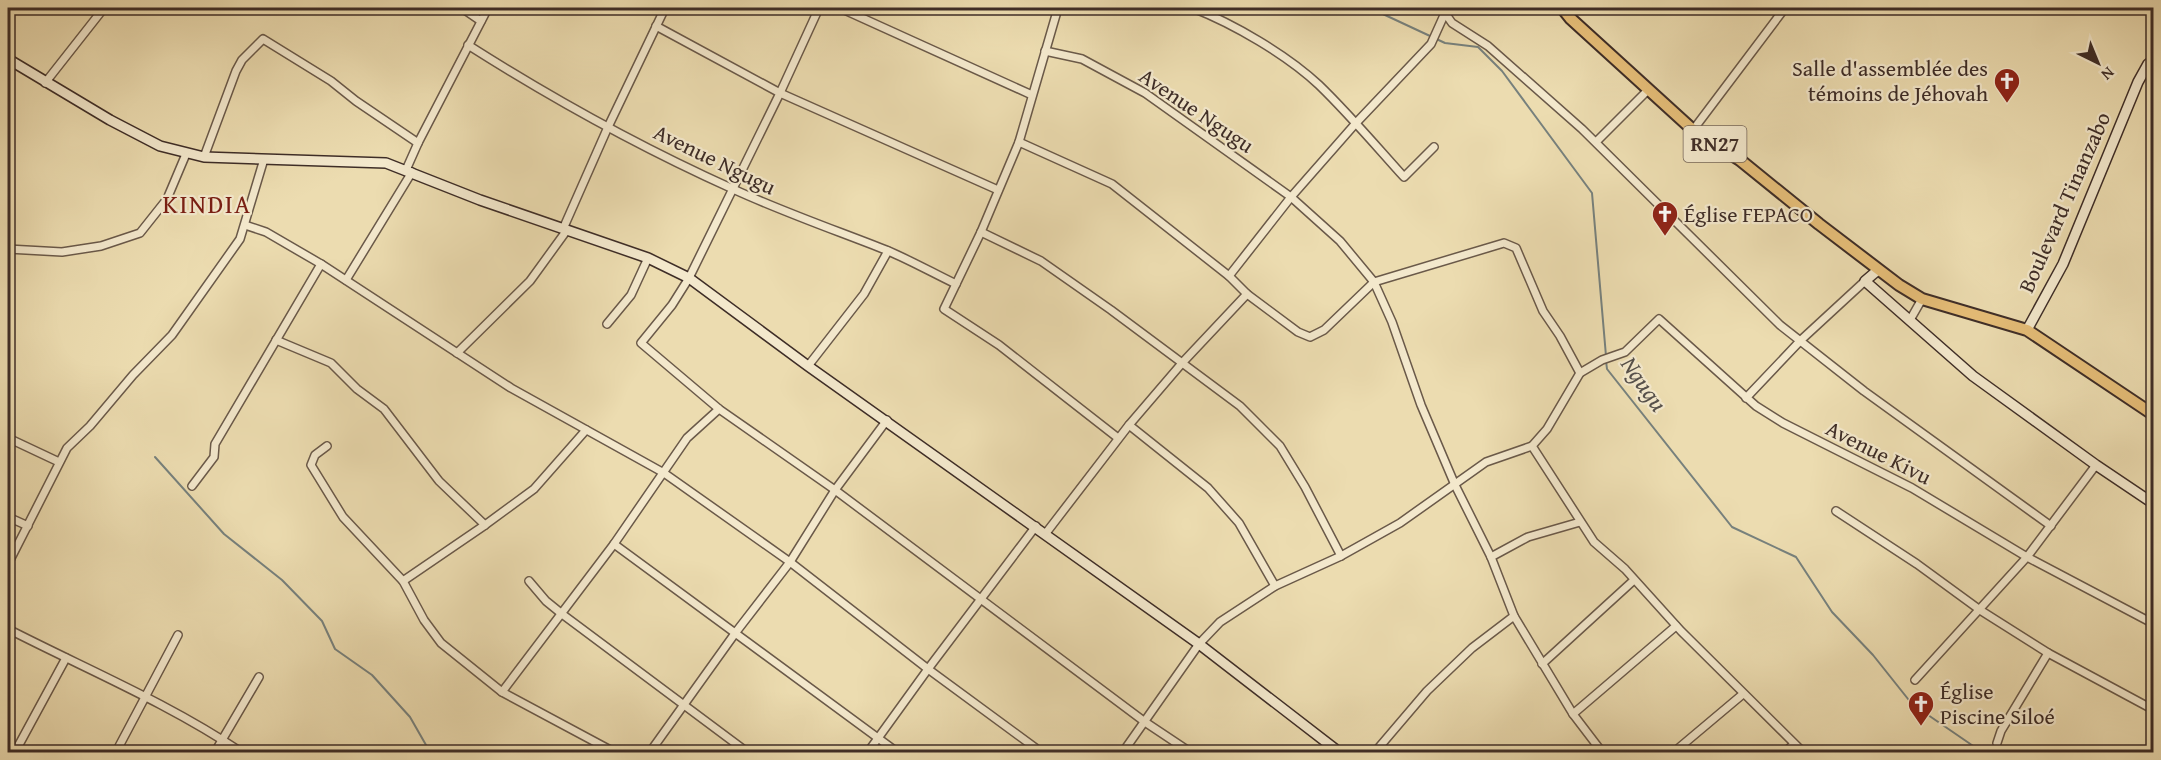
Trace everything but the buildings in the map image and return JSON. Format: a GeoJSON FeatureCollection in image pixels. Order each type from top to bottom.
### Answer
{"type":"FeatureCollection","features":[{"type":"Feature","properties":{"kind":"main road","name":"RN27"},"geometry":{"type":"LineString","coordinates":[[1562,8],[1647,91],[1692,130],[1740,160],[1899,285],[1922,299],[2027,330],[2154,415]]}},
{"type":"Feature","properties":{"kind":"street"},"geometry":{"type":"LineString","coordinates":[[45,83],[104,8]]}},
{"type":"Feature","properties":{"kind":"street"},"geometry":{"type":"LineString","coordinates":[[462,8],[481,21]]}},
{"type":"Feature","properties":{"kind":"street"},"geometry":{"type":"LineString","coordinates":[[346,280],[409,171],[418,143],[488,8]]}},
{"type":"Feature","properties":{"kind":"street"},"geometry":{"type":"LineString","coordinates":[[457,353],[530,281],[565,230],[608,127],[664,8]]}},
{"type":"Feature","properties":{"kind":"street"},"geometry":{"type":"LineString","coordinates":[[819,8],[689,278],[672,305],[641,343],[718,409],[835,490],[1145,722],[1190,753]]}},
{"type":"Feature","properties":{"kind":"street"},"geometry":{"type":"LineString","coordinates":[[840,8],[1032,94]]}},
{"type":"Feature","properties":{"kind":"street"},"geometry":{"type":"LineString","coordinates":[[1058,8],[1019,142],[981,232],[944,309],[999,345],[1118,438]]}},
{"type":"Feature","properties":{"kind":"street"},"geometry":{"type":"LineString","coordinates":[[1193,8],[1220,18],[1278,54],[1318,84],[1404,177],[1434,147]]}},
{"type":"Feature","properties":{"kind":"street"},"geometry":{"type":"LineString","coordinates":[[1436,8],[1446,10]]}},
{"type":"Feature","properties":{"kind":"street"},"geometry":{"type":"LineString","coordinates":[[1692,130],[1785,8]]}},
{"type":"Feature","properties":{"kind":"street"},"geometry":{"type":"LineString","coordinates":[[1230,276],[1291,197],[1356,123],[1431,44],[1446,10]]}},
{"type":"Feature","properties":{"kind":"street"},"geometry":{"type":"LineString","coordinates":[[1446,10],[1452,23],[1488,46],[1596,142],[1780,325],[1864,392],[2051,526]]}},
{"type":"Feature","properties":{"kind":"street"},"geometry":{"type":"LineString","coordinates":[[656,26],[780,93],[998,190]]}},
{"type":"Feature","properties":{"kind":"street"},"geometry":{"type":"LineString","coordinates":[[204,157],[236,71],[242,60],[263,39],[332,81],[356,101],[418,143]]}},
{"type":"Feature","properties":{"kind":"street","name":"Avenue Ngugu"},"geometry":{"type":"LineString","coordinates":[[468,45],[532,85],[608,127],[733,189],[798,217],[888,251],[956,284]]}},
{"type":"Feature","properties":{"kind":"street","name":"Avenue Ngugu"},"geometry":{"type":"LineString","coordinates":[[1045,51],[1082,59],[1145,93],[1291,197],[1340,241],[1374,282],[1392,322],[1421,405],[1455,485]]}},
{"type":"Feature","properties":{"kind":"street"},"geometry":{"type":"LineString","coordinates":[[8,59],[45,83],[160,146],[204,157],[386,163],[464,194],[648,258],[689,278],[808,366],[1046,533],[1199,644],[1339,753]]}},
{"type":"Feature","properties":{"kind":"street","name":"Boulevard Tinanzabo"},"geometry":{"type":"LineString","coordinates":[[2027,330],[2063,264],[2138,82],[2148,64],[2154,59]]}},
{"type":"Feature","properties":{"kind":"street"},"geometry":{"type":"LineString","coordinates":[[1596,142],[1647,91]]}},
{"type":"Feature","properties":{"kind":"street"},"geometry":{"type":"LineString","coordinates":[[1019,142],[1112,184],[1230,276],[1247,294],[1298,332],[1311,337],[1324,330],[1374,282],[1504,243],[1516,248],[1543,311],[1580,373],[1547,429],[1532,446],[1486,462],[1400,523],[1341,556],[1275,586],[1220,622],[1199,644],[1123,753]]}},
{"type":"Feature","properties":{"kind":"street"},"geometry":{"type":"LineString","coordinates":[[8,249],[62,252],[101,246],[140,233],[166,199],[186,154]]}},
{"type":"Feature","properties":{"kind":"street"},"geometry":{"type":"LineString","coordinates":[[8,564],[67,448],[90,426],[133,375],[172,335],[240,239],[264,159]]}},
{"type":"Feature","properties":{"kind":"street"},"geometry":{"type":"LineString","coordinates":[[245,225],[266,232],[321,264],[511,388],[664,473],[790,562],[1041,753]]}},
{"type":"Feature","properties":{"kind":"street"},"geometry":{"type":"LineString","coordinates":[[981,232],[1041,261],[1183,362],[1240,406],[1280,446],[1305,486],[1341,556]]}},
{"type":"Feature","properties":{"kind":"street"},"geometry":{"type":"LineString","coordinates":[[808,366],[864,294],[888,251]]}},
{"type":"Feature","properties":{"kind":"street"},"geometry":{"type":"LineString","coordinates":[[607,324],[631,295],[648,258]]}},
{"type":"Feature","properties":{"kind":"street"},"geometry":{"type":"LineString","coordinates":[[192,486],[213,457],[214,444],[321,264]]}},
{"type":"Feature","properties":{"kind":"street"},"geometry":{"type":"LineString","coordinates":[[1746,398],[1801,340],[1878,270]]}},
{"type":"Feature","properties":{"kind":"street"},"geometry":{"type":"LineString","coordinates":[[1866,281],[1973,376],[2154,504]]}},
{"type":"Feature","properties":{"kind":"street"},"geometry":{"type":"LineString","coordinates":[[1046,533],[1129,424],[1247,294]]}},
{"type":"Feature","properties":{"kind":"street"},"geometry":{"type":"LineString","coordinates":[[1910,320],[1922,299]]}},
{"type":"Feature","properties":{"kind":"street","name":"Avenue Kivu"},"geometry":{"type":"LineString","coordinates":[[1580,373],[1602,360],[1625,352],[1659,319],[1746,398],[1783,423],[1950,509],[2026,557],[2154,624]]}},
{"type":"Feature","properties":{"kind":"street"},"geometry":{"type":"LineString","coordinates":[[276,340],[331,363],[357,389],[384,409],[439,481],[485,525]]}},
{"type":"Feature","properties":{"kind":"street"},"geometry":{"type":"LineString","coordinates":[[502,692],[614,544],[687,438],[718,409]]}},
{"type":"Feature","properties":{"kind":"street"},"geometry":{"type":"LineString","coordinates":[[650,753],[736,632],[790,562],[835,490],[887,420]]}},
{"type":"Feature","properties":{"kind":"street"},"geometry":{"type":"LineString","coordinates":[[1129,424],[1208,488],[1239,523],[1275,586]]}},
{"type":"Feature","properties":{"kind":"street"},"geometry":{"type":"LineString","coordinates":[[403,581],[534,489],[586,430]]}},
{"type":"Feature","properties":{"kind":"street"},"geometry":{"type":"LineString","coordinates":[[8,438],[59,462]]}},
{"type":"Feature","properties":{"kind":"street"},"geometry":{"type":"LineString","coordinates":[[327,446],[315,455],[311,465],[343,517],[403,581],[424,620],[441,643],[502,692],[614,753]]}},
{"type":"Feature","properties":{"kind":"street"},"geometry":{"type":"LineString","coordinates":[[1532,446],[1594,542],[1624,569],[1743,694],[1806,753]]}},
{"type":"Feature","properties":{"kind":"street"},"geometry":{"type":"LineString","coordinates":[[1915,680],[2026,557],[2096,465]]}},
{"type":"Feature","properties":{"kind":"street"},"geometry":{"type":"LineString","coordinates":[[1455,485],[1491,557],[1514,616],[1573,714],[1602,753]]}},
{"type":"Feature","properties":{"kind":"street"},"geometry":{"type":"LineString","coordinates":[[1836,511],[1917,564],[1980,610],[2048,653],[2154,710]]}},
{"type":"Feature","properties":{"kind":"street"},"geometry":{"type":"LineString","coordinates":[[8,517],[28,526]]}},
{"type":"Feature","properties":{"kind":"street"},"geometry":{"type":"LineString","coordinates":[[1491,557],[1528,537],[1580,522]]}},
{"type":"Feature","properties":{"kind":"street"},"geometry":{"type":"LineString","coordinates":[[868,753],[1036,526]]}},
{"type":"Feature","properties":{"kind":"street"},"geometry":{"type":"LineString","coordinates":[[614,544],[897,753]]}},
{"type":"Feature","properties":{"kind":"street"},"geometry":{"type":"LineString","coordinates":[[1542,664],[1634,580]]}},
{"type":"Feature","properties":{"kind":"street"},"geometry":{"type":"LineString","coordinates":[[529,581],[546,601],[562,614],[747,753]]}},
{"type":"Feature","properties":{"kind":"street"},"geometry":{"type":"LineString","coordinates":[[1376,753],[1427,691],[1472,648],[1514,616]]}},
{"type":"Feature","properties":{"kind":"street"},"geometry":{"type":"LineString","coordinates":[[1573,714],[1676,626]]}},
{"type":"Feature","properties":{"kind":"street"},"geometry":{"type":"LineString","coordinates":[[8,629],[144,697],[241,753]]}},
{"type":"Feature","properties":{"kind":"street"},"geometry":{"type":"LineString","coordinates":[[116,753],[178,636]]}},
{"type":"Feature","properties":{"kind":"street"},"geometry":{"type":"LineString","coordinates":[[1997,743],[2001,731],[2048,653]]}},
{"type":"Feature","properties":{"kind":"street"},"geometry":{"type":"LineString","coordinates":[[15,753],[66,658]]}},
{"type":"Feature","properties":{"kind":"street"},"geometry":{"type":"LineString","coordinates":[[215,753],[259,677]]}},
{"type":"Feature","properties":{"kind":"street"},"geometry":{"type":"LineString","coordinates":[[1674,753],[1743,694]]}},
{"type":"Feature","properties":{"kind":"street"},"geometry":{"type":"LineString","coordinates":[[1785,753],[1794,744]]}},
{"type":"Feature","properties":{"kind":"waterway","name":"Ngugu"},"geometry":{"type":"LineString","coordinates":[[1370,8],[1445,43],[1478,47],[1502,71],[1592,193],[1606,356]]}},
{"type":"Feature","properties":{"kind":"waterway","name":"Ngugu"},"geometry":{"type":"LineString","coordinates":[[1606,361],[1607,369],[1732,527],[1796,557],[1832,612],[1873,655],[1912,704],[1982,752]]}},
{"type":"Feature","properties":{"kind":"waterway"},"geometry":{"type":"LineString","coordinates":[[155,457],[224,534],[282,580],[322,621],[335,649],[372,675],[410,717],[430,752]]}},
{"type":"Feature","properties":{"kind":"place","name":"Salle d'assemblée des témoins de Jéhovah"},"geometry":{"type":"Point","coordinates":[2007,104]}},
{"type":"Feature","properties":{"kind":"place","name":"Église FEPACO"},"geometry":{"type":"Point","coordinates":[1665,237]}},
{"type":"Feature","properties":{"kind":"place","name":"Église Piscine Siloé"},"geometry":{"type":"Point","coordinates":[1921,727]}},
{"type":"Feature","properties":{"kind":"district","name":"KINDIA"},"geometry":{"type":"Point","coordinates":[207,204]}}]}
